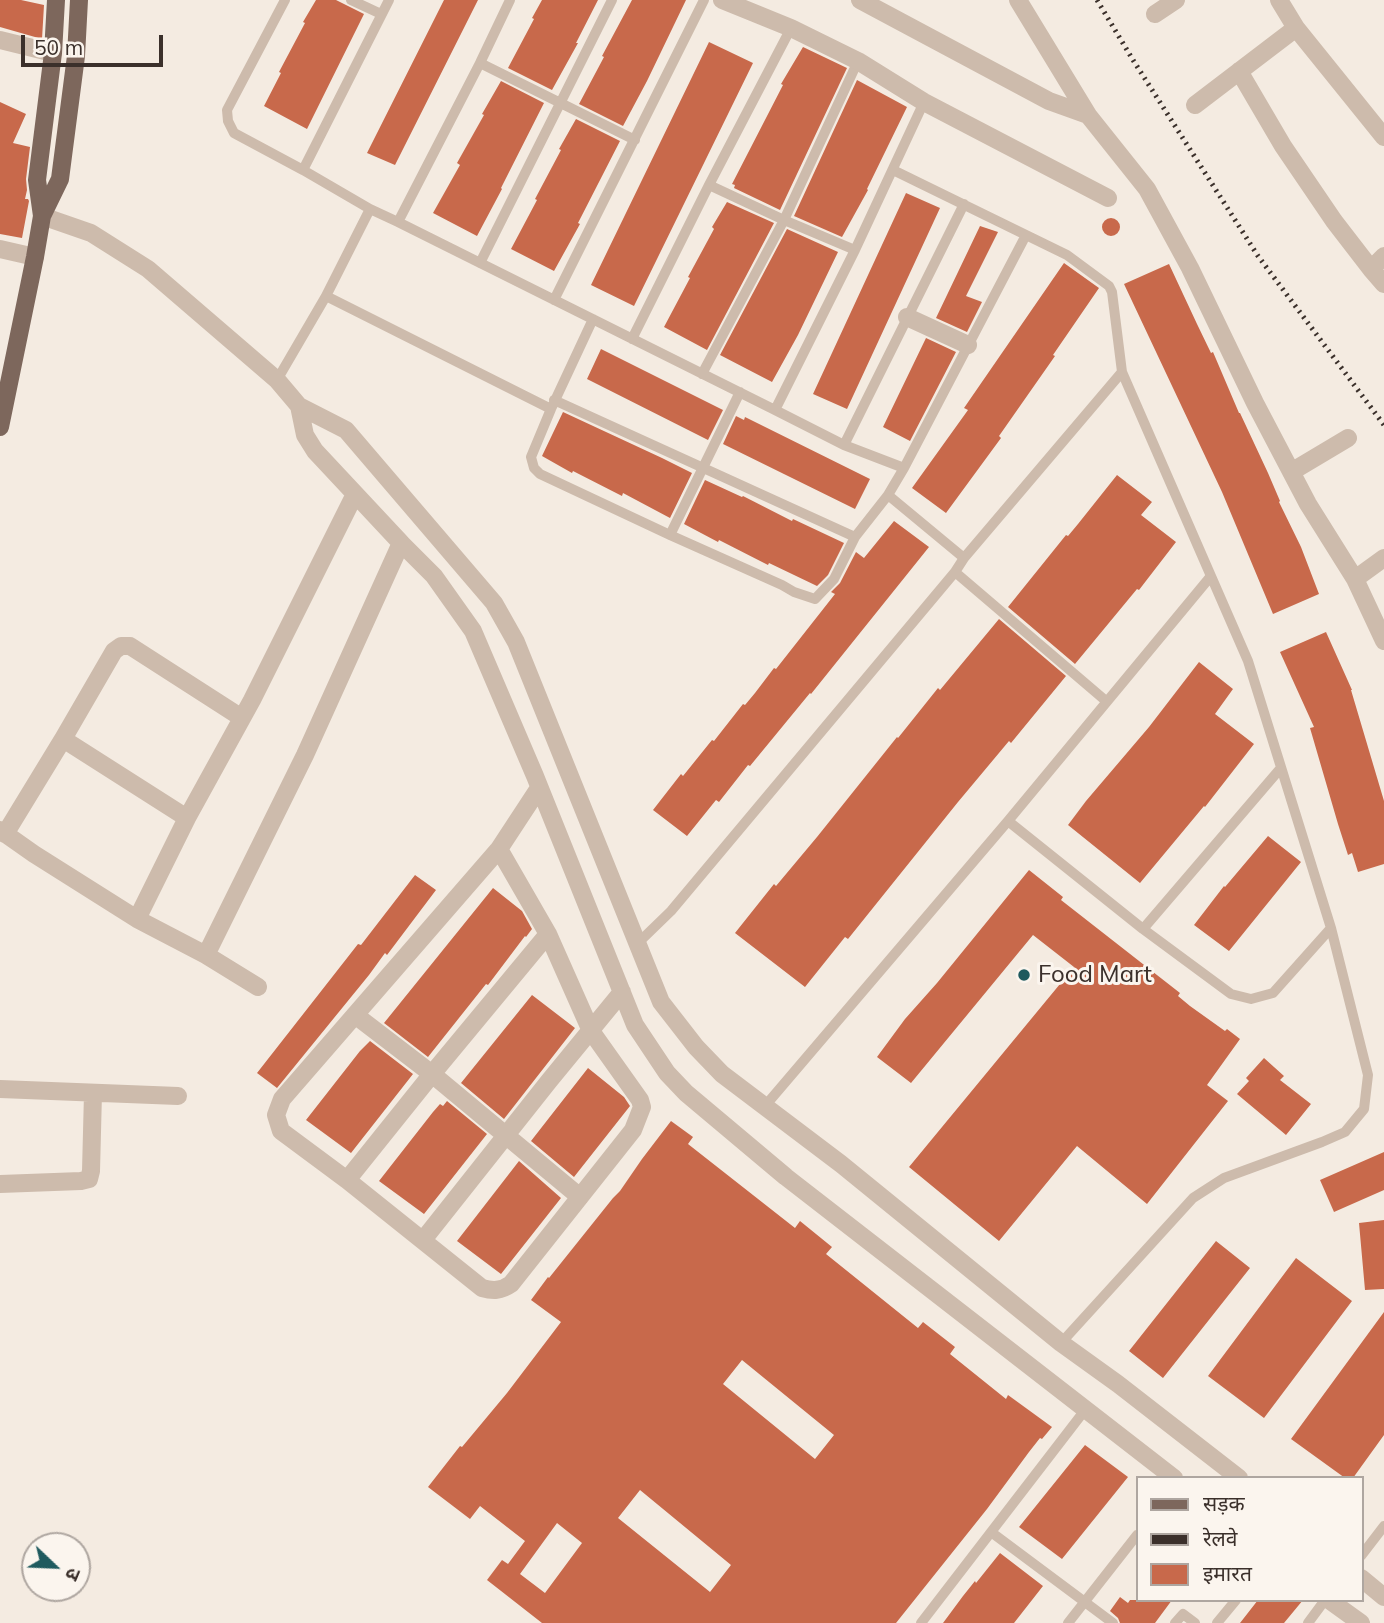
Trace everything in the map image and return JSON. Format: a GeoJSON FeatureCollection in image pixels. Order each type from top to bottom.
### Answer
{"type":"FeatureCollection","features":[{"type":"Feature","properties":{"kind":"main road"},"geometry":{"type":"LineString","coordinates":[[42,216],[37,180],[56,0]]}},
{"type":"Feature","properties":{"kind":"main road"},"geometry":{"type":"LineString","coordinates":[[0,427],[7,351],[35,257],[42,216],[60,179],[82,3]]}},
{"type":"Feature","properties":{"kind":"street"},"geometry":{"type":"LineString","coordinates":[[722,0],[791,28],[858,61],[924,102],[1108,198]]}},
{"type":"Feature","properties":{"kind":"street"},"geometry":{"type":"LineString","coordinates":[[860,0],[1049,101],[1088,115]]}},
{"type":"Feature","properties":{"kind":"street"},"geometry":{"type":"LineString","coordinates":[[894,0],[900,21]]}},
{"type":"Feature","properties":{"kind":"street"},"geometry":{"type":"LineString","coordinates":[[1018,0],[1088,115],[1147,189],[1190,268],[1290,472],[1355,579],[1384,641]]}},
{"type":"Feature","properties":{"kind":"street"},"geometry":{"type":"LineString","coordinates":[[1155,14],[1175,0]]}},
{"type":"Feature","properties":{"kind":"street"},"geometry":{"type":"LineString","coordinates":[[1279,0],[1296,28],[1384,137]]}},
{"type":"Feature","properties":{"kind":"street"},"geometry":{"type":"LineString","coordinates":[[1195,105],[1296,28]]}},
{"type":"Feature","properties":{"kind":"street"},"geometry":{"type":"LineString","coordinates":[[0,40],[52,53]]}},
{"type":"Feature","properties":{"kind":"street"},"geometry":{"type":"LineString","coordinates":[[1240,71],[1283,146],[1334,220],[1378,262],[1384,284]]}},
{"type":"Feature","properties":{"kind":"street"},"geometry":{"type":"LineString","coordinates":[[42,216],[91,233],[148,269],[277,380],[299,406],[346,430],[494,603],[516,642],[661,1002],[696,1047],[722,1074],[841,1164],[1061,1343],[1236,1476]]}},
{"type":"Feature","properties":{"kind":"street"},"geometry":{"type":"LineString","coordinates":[[0,249],[35,257]]}},
{"type":"Feature","properties":{"kind":"street"},"geometry":{"type":"LineString","coordinates":[[907,317],[968,345]]}},
{"type":"Feature","properties":{"kind":"street"},"geometry":{"type":"LineString","coordinates":[[299,406],[305,435],[315,451],[434,576],[473,631],[540,788],[635,1025],[667,1073],[686,1093],[786,1177],[1171,1476]]}},
{"type":"Feature","properties":{"kind":"street"},"geometry":{"type":"LineString","coordinates":[[1290,472],[1348,438]]}},
{"type":"Feature","properties":{"kind":"street"},"geometry":{"type":"LineString","coordinates":[[136,919],[355,495]]}},
{"type":"Feature","properties":{"kind":"street"},"geometry":{"type":"LineString","coordinates":[[206,955],[305,755],[401,543]]}},
{"type":"Feature","properties":{"kind":"street"},"geometry":{"type":"LineString","coordinates":[[1355,579],[1384,558]]}},
{"type":"Feature","properties":{"kind":"street"},"geometry":{"type":"LineString","coordinates":[[242,718],[130,646],[121,646],[114,651],[63,739],[3,832],[136,919],[206,955],[258,987]]}},
{"type":"Feature","properties":{"kind":"street"},"geometry":{"type":"LineString","coordinates":[[63,739],[187,818]]}},
{"type":"Feature","properties":{"kind":"street"},"geometry":{"type":"LineString","coordinates":[[499,849],[548,934],[591,1031],[640,1100],[642,1107],[633,1130],[511,1284],[504,1289],[493,1291],[482,1288],[281,1130],[276,1115],[282,1099],[499,849],[540,788]]}},
{"type":"Feature","properties":{"kind":"street"},"geometry":{"type":"LineString","coordinates":[[347,1180],[548,934]]}},
{"type":"Feature","properties":{"kind":"street"},"geometry":{"type":"LineString","coordinates":[[423,1240],[622,992]]}},
{"type":"Feature","properties":{"kind":"street"},"geometry":{"type":"LineString","coordinates":[[355,1015],[432,1074],[580,1197]]}},
{"type":"Feature","properties":{"kind":"street"},"geometry":{"type":"LineString","coordinates":[[0,1089],[178,1096]]}},
{"type":"Feature","properties":{"kind":"street"},"geometry":{"type":"LineString","coordinates":[[0,1184],[89,1179],[93,1093]]}},
{"type":"Feature","properties":{"kind":"street"},"geometry":{"type":"LineString","coordinates":[[1363,1580],[1384,1597]]}},
{"type":"Feature","properties":{"kind":"street"},"geometry":{"type":"LineString","coordinates":[[1330,1602],[1361,1623]]}},
{"type":"Feature","properties":{"kind":"lane"},"geometry":{"type":"LineString","coordinates":[[285,0],[227,110],[228,121],[234,133],[370,209],[844,444],[904,468]]}},
{"type":"Feature","properties":{"kind":"lane"},"geometry":{"type":"LineString","coordinates":[[351,0],[381,15]]}},
{"type":"Feature","properties":{"kind":"lane"},"geometry":{"type":"LineString","coordinates":[[303,170],[389,0]]}},
{"type":"Feature","properties":{"kind":"lane"},"geometry":{"type":"LineString","coordinates":[[398,222],[510,0]]}},
{"type":"Feature","properties":{"kind":"lane"},"geometry":{"type":"LineString","coordinates":[[480,263],[612,0]]}},
{"type":"Feature","properties":{"kind":"lane"},"geometry":{"type":"LineString","coordinates":[[554,300],[704,0]]}},
{"type":"Feature","properties":{"kind":"lane"},"geometry":{"type":"LineString","coordinates":[[632,339],[791,28]]}},
{"type":"Feature","properties":{"kind":"lane"},"geometry":{"type":"LineString","coordinates":[[702,374],[784,220],[858,61]]}},
{"type":"Feature","properties":{"kind":"lane"},"geometry":{"type":"LineString","coordinates":[[480,63],[635,140]]}},
{"type":"Feature","properties":{"kind":"lane"},"geometry":{"type":"LineString","coordinates":[[775,410],[855,250],[924,102]]}},
{"type":"Feature","properties":{"kind":"lane"},"geometry":{"type":"LineString","coordinates":[[893,170],[1067,255],[1109,286],[1116,311],[1122,372],[1248,661],[1331,928],[1368,1076],[1364,1109],[1345,1132],[1224,1178],[1193,1198],[1061,1343]]}},
{"type":"Feature","properties":{"kind":"lane"},"geometry":{"type":"LineString","coordinates":[[709,185],[855,250]]}},
{"type":"Feature","properties":{"kind":"lane"},"geometry":{"type":"LineString","coordinates":[[844,444],[964,204]]}},
{"type":"Feature","properties":{"kind":"lane"},"geometry":{"type":"LineString","coordinates":[[277,380],[326,296],[370,209]]}},
{"type":"Feature","properties":{"kind":"lane"},"geometry":{"type":"LineString","coordinates":[[593,319],[552,404],[531,457],[534,468],[540,474],[670,536],[794,592],[815,598],[834,579],[855,537],[888,495],[904,468],[1026,235]]}},
{"type":"Feature","properties":{"kind":"lane"},"geometry":{"type":"LineString","coordinates":[[326,296],[552,404],[703,467],[855,537]]}},
{"type":"Feature","properties":{"kind":"lane"},"geometry":{"type":"LineString","coordinates":[[637,945],[671,911],[1122,372]]}},
{"type":"Feature","properties":{"kind":"lane"},"geometry":{"type":"LineString","coordinates":[[670,536],[740,392]]}},
{"type":"Feature","properties":{"kind":"lane"},"geometry":{"type":"LineString","coordinates":[[888,495],[964,558]]}},
{"type":"Feature","properties":{"kind":"lane"},"geometry":{"type":"LineString","coordinates":[[954,572],[1106,701]]}},
{"type":"Feature","properties":{"kind":"lane"},"geometry":{"type":"LineString","coordinates":[[765,1106],[1008,821],[1211,576]]}},
{"type":"Feature","properties":{"kind":"lane"},"geometry":{"type":"LineString","coordinates":[[1143,929],[1280,769]]}},
{"type":"Feature","properties":{"kind":"lane"},"geometry":{"type":"LineString","coordinates":[[1008,821],[1143,929],[1231,994],[1251,999],[1273,993],[1331,928]]}},
{"type":"Feature","properties":{"kind":"lane"},"geometry":{"type":"LineString","coordinates":[[921,1623],[1085,1410]]}},
{"type":"Feature","properties":{"kind":"lane"},"geometry":{"type":"LineString","coordinates":[[1363,1553],[1384,1526]]}},
{"type":"Feature","properties":{"kind":"lane"},"geometry":{"type":"LineString","coordinates":[[991,1532],[1113,1623]]}},
{"type":"Feature","properties":{"kind":"lane"},"geometry":{"type":"LineString","coordinates":[[1068,1623],[1136,1536]]}},
{"type":"Feature","properties":{"kind":"lane"},"geometry":{"type":"LineString","coordinates":[[1217,1623],[1234,1602]]}},
{"type":"Feature","properties":{"kind":"lane"},"geometry":{"type":"LineString","coordinates":[[1308,1623],[1325,1602]]}},
{"type":"Feature","properties":{"kind":"lane"},"geometry":{"type":"LineString","coordinates":[[1175,1623],[1183,1614],[1195,1623]]}},
{"type":"Feature","properties":{"kind":"building"},"geometry":{"type":"Polygon","coordinates":[[[0,0],[21,0],[44,5],[42,39],[0,27],[0,0]]]}},
{"type":"Feature","properties":{"kind":"building"},"geometry":{"type":"Polygon","coordinates":[[[316,0],[336,0],[364,14],[307,129],[264,106],[316,0]]]}},
{"type":"Feature","properties":{"kind":"building"},"geometry":{"type":"Polygon","coordinates":[[[444,0],[478,0],[395,165],[367,153],[444,0]]]}},
{"type":"Feature","properties":{"kind":"building"},"geometry":{"type":"Polygon","coordinates":[[[542,0],[598,0],[552,90],[508,68],[542,0]]]}},
{"type":"Feature","properties":{"kind":"building"},"geometry":{"type":"Polygon","coordinates":[[[632,0],[686,0],[623,126],[579,104],[632,0]]]}},
{"type":"Feature","properties":{"kind":"building"},"geometry":{"type":"Polygon","coordinates":[[[709,42],[753,63],[634,306],[591,285],[709,42]]]}},
{"type":"Feature","properties":{"kind":"building"},"geometry":{"type":"Polygon","coordinates":[[[803,47],[847,68],[780,210],[734,188],[735,185],[732,184],[783,85],[781,84],[803,47]]]}},
{"type":"Feature","properties":{"kind":"building"},"geometry":{"type":"Polygon","coordinates":[[[857,80],[907,107],[868,190],[842,237],[794,216],[857,80]]]}},
{"type":"Feature","properties":{"kind":"building"},"geometry":{"type":"Polygon","coordinates":[[[501,81],[544,103],[477,236],[433,213],[501,81]]]}},
{"type":"Feature","properties":{"kind":"building"},"geometry":{"type":"Polygon","coordinates":[[[0,102],[26,114],[13,143],[30,147],[25,199],[29,201],[22,238],[0,234],[0,102]]]}},
{"type":"Feature","properties":{"kind":"building"},"geometry":{"type":"Polygon","coordinates":[[[576,119],[620,141],[554,271],[511,249],[576,119]]]}},
{"type":"Feature","properties":{"kind":"building"},"geometry":{"type":"Polygon","coordinates":[[[906,193],[940,208],[847,409],[813,394],[906,193]]]}},
{"type":"Feature","properties":{"kind":"building"},"geometry":{"type":"Polygon","coordinates":[[[727,202],[774,223],[707,350],[664,327],[714,229],[712,227],[727,202]]]}},
{"type":"Feature","properties":{"kind":"building"},"geometry":{"type":"Polygon","coordinates":[[[1107,218],[1115,218],[1120,227],[1118,234],[1107,236],[1102,231],[1102,223],[1107,218]]]}},
{"type":"Feature","properties":{"kind":"building"},"geometry":{"type":"Polygon","coordinates":[[[980,226],[998,232],[966,296],[982,302],[967,332],[936,318],[980,226]]]}},
{"type":"Feature","properties":{"kind":"building"},"geometry":{"type":"Polygon","coordinates":[[[787,229],[838,252],[772,382],[720,355],[787,229]]]}},
{"type":"Feature","properties":{"kind":"building"},"geometry":{"type":"Polygon","coordinates":[[[1064,263],[1099,288],[999,436],[1001,438],[946,513],[912,488],[968,410],[964,408],[1064,263]]]}},
{"type":"Feature","properties":{"kind":"building"},"geometry":{"type":"Polygon","coordinates":[[[1169,264],[1268,473],[1319,594],[1273,614],[1222,492],[1124,284],[1169,264]]]}},
{"type":"Feature","properties":{"kind":"building"},"geometry":{"type":"Polygon","coordinates":[[[926,338],[956,352],[910,441],[883,427],[926,338]]]}},
{"type":"Feature","properties":{"kind":"building"},"geometry":{"type":"Polygon","coordinates":[[[601,349],[723,410],[708,440],[587,379],[601,349]]]}},
{"type":"Feature","properties":{"kind":"building"},"geometry":{"type":"Polygon","coordinates":[[[563,412],[692,473],[670,518],[623,493],[622,496],[573,471],[572,473],[542,456],[563,412]]]}},
{"type":"Feature","properties":{"kind":"building"},"geometry":{"type":"Polygon","coordinates":[[[736,416],[744,420],[745,417],[870,479],[855,509],[723,444],[736,416]]]}},
{"type":"Feature","properties":{"kind":"building"},"geometry":{"type":"Polygon","coordinates":[[[1117,475],[1152,502],[1141,515],[1176,542],[1139,590],[1137,589],[1075,664],[1008,607],[1117,475]]]}},
{"type":"Feature","properties":{"kind":"building"},"geometry":{"type":"Polygon","coordinates":[[[705,480],[844,543],[828,575],[817,586],[684,524],[705,480]]]}},
{"type":"Feature","properties":{"kind":"building"},"geometry":{"type":"Polygon","coordinates":[[[894,521],[929,547],[811,694],[687,836],[653,810],[681,774],[683,776],[774,668],[776,669],[835,594],[831,592],[840,583],[856,552],[864,558],[894,521]]]}},
{"type":"Feature","properties":{"kind":"building"},"geometry":{"type":"Polygon","coordinates":[[[999,619],[1066,676],[805,987],[735,933],[938,688],[940,690],[999,619]]]}},
{"type":"Feature","properties":{"kind":"building"},"geometry":{"type":"Polygon","coordinates":[[[1326,632],[1352,690],[1384,801],[1384,864],[1358,872],[1352,853],[1348,855],[1338,824],[1310,728],[1314,727],[1280,652],[1326,632]]]}},
{"type":"Feature","properties":{"kind":"building"},"geometry":{"type":"Polygon","coordinates":[[[1199,662],[1233,689],[1215,714],[1254,744],[1140,883],[1068,825],[1199,662]]]}},
{"type":"Feature","properties":{"kind":"building"},"geometry":{"type":"Polygon","coordinates":[[[1268,836],[1301,862],[1229,951],[1194,925],[1268,836]]]}},
{"type":"Feature","properties":{"kind":"building"},"geometry":{"type":"Polygon","coordinates":[[[1029,870],[1063,897],[1061,900],[1180,993],[1178,996],[1190,1006],[1240,1039],[1207,1085],[1228,1101],[1147,1204],[1077,1146],[999,1241],[909,1167],[1074,967],[1033,935],[911,1083],[877,1057],[905,1019],[1029,870]]]}},
{"type":"Feature","properties":{"kind":"building"},"geometry":{"type":"Polygon","coordinates":[[[415,875],[436,890],[387,955],[385,953],[277,1088],[257,1073],[415,875]]]}},
{"type":"Feature","properties":{"kind":"building"},"geometry":{"type":"Polygon","coordinates":[[[493,888],[522,911],[532,929],[428,1057],[384,1023],[493,888]]]}},
{"type":"Feature","properties":{"kind":"building"},"geometry":{"type":"Polygon","coordinates":[[[532,995],[575,1028],[504,1119],[461,1083],[532,995]]]}},
{"type":"Feature","properties":{"kind":"building"},"geometry":{"type":"Polygon","coordinates":[[[370,1041],[413,1074],[351,1153],[306,1120],[370,1041]]]}},
{"type":"Feature","properties":{"kind":"building"},"geometry":{"type":"Polygon","coordinates":[[[1264,1058],[1284,1076],[1280,1080],[1311,1104],[1286,1135],[1237,1094],[1249,1081],[1246,1078],[1264,1058]]]}},
{"type":"Feature","properties":{"kind":"building"},"geometry":{"type":"Polygon","coordinates":[[[588,1068],[624,1097],[630,1106],[574,1177],[531,1141],[588,1068]]]}},
{"type":"Feature","properties":{"kind":"building"},"geometry":{"type":"Polygon","coordinates":[[[447,1101],[487,1134],[424,1214],[379,1181],[433,1112],[447,1101]]]}},
{"type":"Feature","properties":{"kind":"building"},"geometry":{"type":"Polygon","coordinates":[[[671,1121],[693,1137],[688,1144],[795,1228],[800,1221],[832,1247],[826,1254],[918,1328],[923,1322],[955,1347],[950,1354],[1006,1399],[1008,1395],[1052,1427],[1040,1438],[896,1623],[542,1623],[487,1580],[502,1560],[508,1564],[525,1541],[480,1506],[470,1519],[428,1487],[507,1393],[561,1322],[531,1300],[620,1191],[671,1121]],[[742,1360],[723,1384],[815,1459],[834,1435],[742,1360]],[[640,1490],[618,1518],[710,1592],[731,1565],[640,1490]],[[557,1523],[520,1574],[545,1593],[582,1543],[557,1523]]]}},
{"type":"Feature","properties":{"kind":"building"},"geometry":{"type":"Polygon","coordinates":[[[1384,1152],[1384,1190],[1334,1212],[1320,1180],[1384,1152]]]}},
{"type":"Feature","properties":{"kind":"building"},"geometry":{"type":"Polygon","coordinates":[[[519,1161],[561,1198],[501,1274],[457,1241],[519,1161]]]}},
{"type":"Feature","properties":{"kind":"building"},"geometry":{"type":"Polygon","coordinates":[[[1384,1220],[1384,1289],[1365,1290],[1359,1223],[1384,1220]]]}},
{"type":"Feature","properties":{"kind":"building"},"geometry":{"type":"Polygon","coordinates":[[[1216,1241],[1250,1268],[1163,1378],[1129,1351],[1216,1241]]]}},
{"type":"Feature","properties":{"kind":"building"},"geometry":{"type":"Polygon","coordinates":[[[1296,1258],[1352,1301],[1264,1418],[1208,1376],[1296,1258]]]}},
{"type":"Feature","properties":{"kind":"building"},"geometry":{"type":"Polygon","coordinates":[[[1384,1312],[1384,1435],[1354,1476],[1342,1476],[1291,1439],[1384,1312]]]}},
{"type":"Feature","properties":{"kind":"building"},"geometry":{"type":"Polygon","coordinates":[[[1085,1445],[1128,1477],[1062,1559],[1019,1527],[1085,1445]]]}},
{"type":"Feature","properties":{"kind":"building"},"geometry":{"type":"Polygon","coordinates":[[[1000,1553],[1043,1586],[1014,1623],[943,1623],[975,1581],[976,1583],[1000,1553]]]}},
{"type":"Feature","properties":{"kind":"building"},"geometry":{"type":"Polygon","coordinates":[[[1120,1597],[1128,1603],[1130,1600],[1171,1602],[1155,1623],[1120,1623],[1110,1611],[1120,1597]]]}},
{"type":"Feature","properties":{"kind":"building"},"geometry":{"type":"Polygon","coordinates":[[[1256,1602],[1301,1602],[1284,1623],[1240,1623],[1256,1602]]]}},
{"type":"Feature","properties":{"kind":"railway"},"geometry":{"type":"LineString","coordinates":[[1097,0],[1258,256],[1384,425]]}},
{"type":"Feature","properties":{"kind":"place","name":"Food Mart"},"geometry":{"type":"Point","coordinates":[1024,975]}}]}
